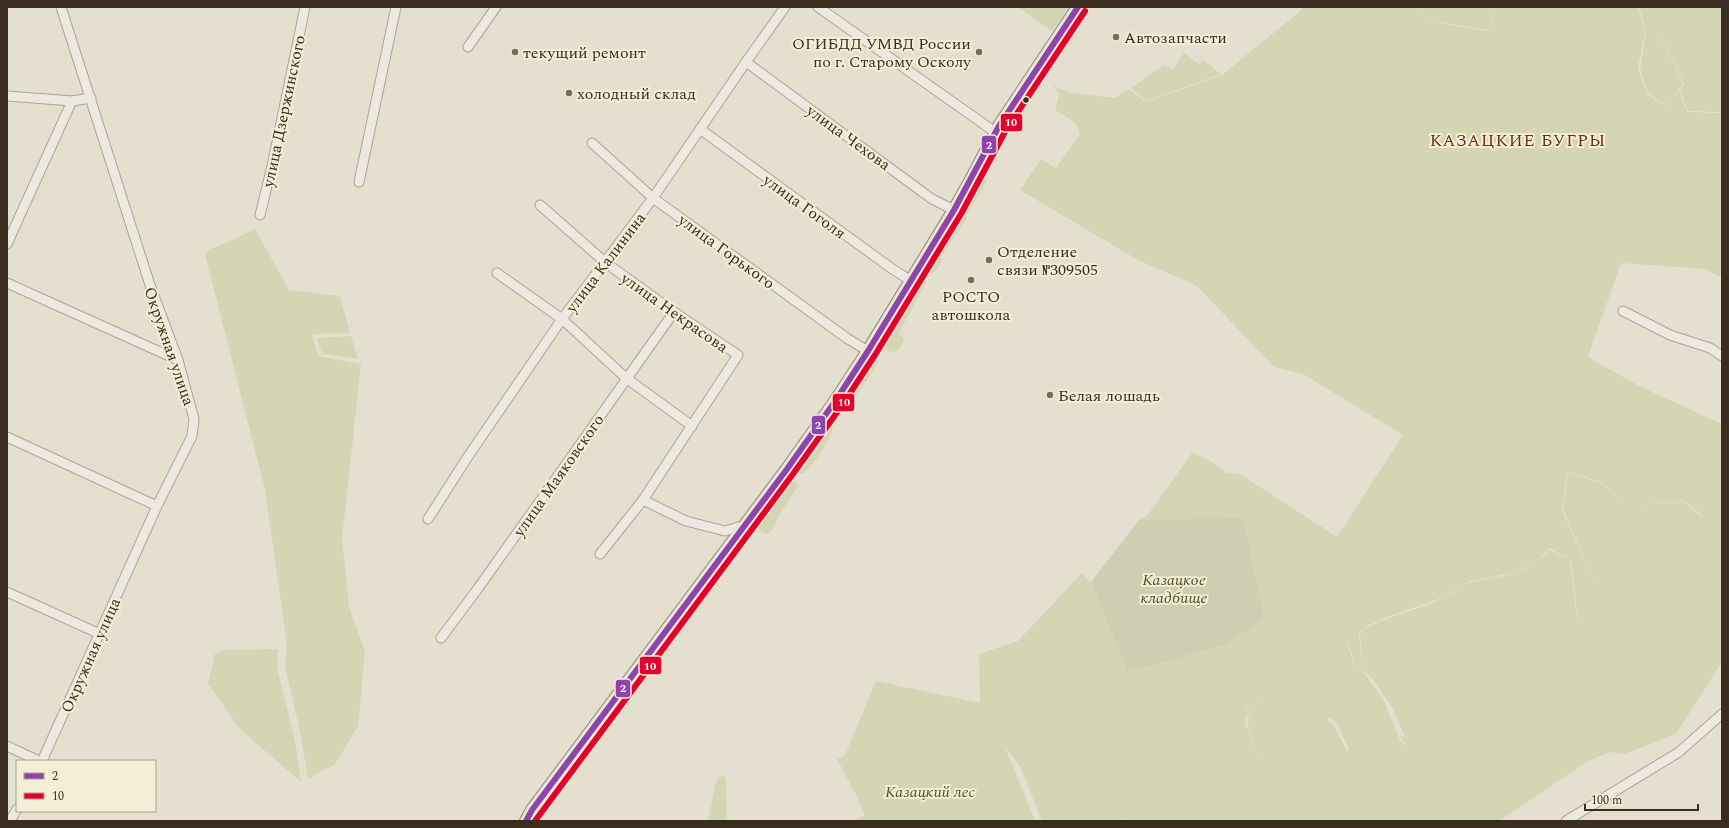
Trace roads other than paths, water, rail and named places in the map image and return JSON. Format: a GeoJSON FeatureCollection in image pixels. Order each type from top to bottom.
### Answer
{"type":"FeatureCollection","features":[{"type":"Feature","properties":{"kind":"main road"},"geometry":{"type":"LineString","coordinates":[[526,821],[537,803],[822,418],[868,351],[954,210],[995,132],[1078,7]]}},
{"type":"Feature","properties":{"kind":"street","name":"Окружная улица"},"geometry":{"type":"LineString","coordinates":[[41,760],[157,506],[192,436],[194,418],[178,360],[150,285],[91,98],[60,7]]}},
{"type":"Feature","properties":{"kind":"street","name":"улица Дзержинского"},"geometry":{"type":"LineString","coordinates":[[260,215],[272,166],[305,7]]}},
{"type":"Feature","properties":{"kind":"street"},"geometry":{"type":"LineString","coordinates":[[359,182],[396,7]]}},
{"type":"Feature","properties":{"kind":"street"},"geometry":{"type":"LineString","coordinates":[[468,47],[496,7]]}},
{"type":"Feature","properties":{"kind":"street","name":"улица Калинина"},"geometry":{"type":"LineString","coordinates":[[428,519],[467,458],[562,319],[606,263],[653,198],[785,7]]}},
{"type":"Feature","properties":{"kind":"street"},"geometry":{"type":"LineString","coordinates":[[818,7],[995,132]]}},
{"type":"Feature","properties":{"kind":"street","name":"улица Чехова"},"geometry":{"type":"LineString","coordinates":[[746,62],[932,199],[954,210]]}},
{"type":"Feature","properties":{"kind":"street"},"geometry":{"type":"LineString","coordinates":[[7,96],[72,101],[91,98]]}},
{"type":"Feature","properties":{"kind":"street"},"geometry":{"type":"LineString","coordinates":[[7,244],[72,101]]}},
{"type":"Feature","properties":{"kind":"street","name":"улица Гоголя"},"geometry":{"type":"LineString","coordinates":[[700,129],[911,281]]}},
{"type":"Feature","properties":{"kind":"street","name":"улица Горького"},"geometry":{"type":"LineString","coordinates":[[592,143],[653,198],[848,339],[868,351]]}},
{"type":"Feature","properties":{"kind":"street","name":"улица Некрасова"},"geometry":{"type":"LineString","coordinates":[[540,205],[606,263],[674,312],[738,355],[692,426]]}},
{"type":"Feature","properties":{"kind":"street"},"geometry":{"type":"LineString","coordinates":[[497,273],[562,319],[626,378],[692,426],[643,500],[600,554]]}},
{"type":"Feature","properties":{"kind":"street"},"geometry":{"type":"LineString","coordinates":[[7,283],[178,360]]}},
{"type":"Feature","properties":{"kind":"street"},"geometry":{"type":"LineString","coordinates":[[1623,311],[1670,335],[1710,348],[1722,356]]}},
{"type":"Feature","properties":{"kind":"street","name":"улица Маяковского"},"geometry":{"type":"LineString","coordinates":[[440,638],[479,587],[674,312]]}},
{"type":"Feature","properties":{"kind":"street"},"geometry":{"type":"LineString","coordinates":[[7,437],[157,506]]}},
{"type":"Feature","properties":{"kind":"street"},"geometry":{"type":"LineString","coordinates":[[643,500],[686,522],[725,531],[744,525]]}},
{"type":"Feature","properties":{"kind":"street"},"geometry":{"type":"LineString","coordinates":[[7,592],[100,634]]}},
{"type":"Feature","properties":{"kind":"street"},"geometry":{"type":"LineString","coordinates":[[1566,821],[1679,752],[1722,714]]}},
{"type":"Feature","properties":{"kind":"street"},"geometry":{"type":"LineString","coordinates":[[7,746],[39,760]]}},
{"type":"Feature","properties":{"kind":"street"},"geometry":{"type":"LineString","coordinates":[[10,821],[16,811]]}},
{"type":"Feature","properties":{"kind":"place","name":"Автозапчасти"},"geometry":{"type":"Point","coordinates":[1116,37]}},
{"type":"Feature","properties":{"kind":"place","name":"текущий ремонт"},"geometry":{"type":"Point","coordinates":[515,52]}},
{"type":"Feature","properties":{"kind":"place","name":"ОГИБДД УМВД России по г. Старому Осколу"},"geometry":{"type":"Point","coordinates":[979,52]}},
{"type":"Feature","properties":{"kind":"place","name":"холодный склад"},"geometry":{"type":"Point","coordinates":[569,93]}},
{"type":"Feature","properties":{"kind":"place","name":"Отделение связи №309505"},"geometry":{"type":"Point","coordinates":[989,260]}},
{"type":"Feature","properties":{"kind":"place","name":"РОСТО автошкола"},"geometry":{"type":"Point","coordinates":[971,280]}},
{"type":"Feature","properties":{"kind":"place","name":"Белая лошадь"},"geometry":{"type":"Point","coordinates":[1050,395]}},
{"type":"Feature","properties":{"kind":"district","name":"КАЗАЦКИЕ БУГРЫ"},"geometry":{"type":"Point","coordinates":[1518,140]}},
{"type":"Feature","properties":{"kind":"park label","name":"Казацкое кладбище"},"geometry":{"type":"Point","coordinates":[1174,588]}},
{"type":"Feature","properties":{"kind":"park label","name":"Казацкий лес"},"geometry":{"type":"Point","coordinates":[930,791]}}]}
